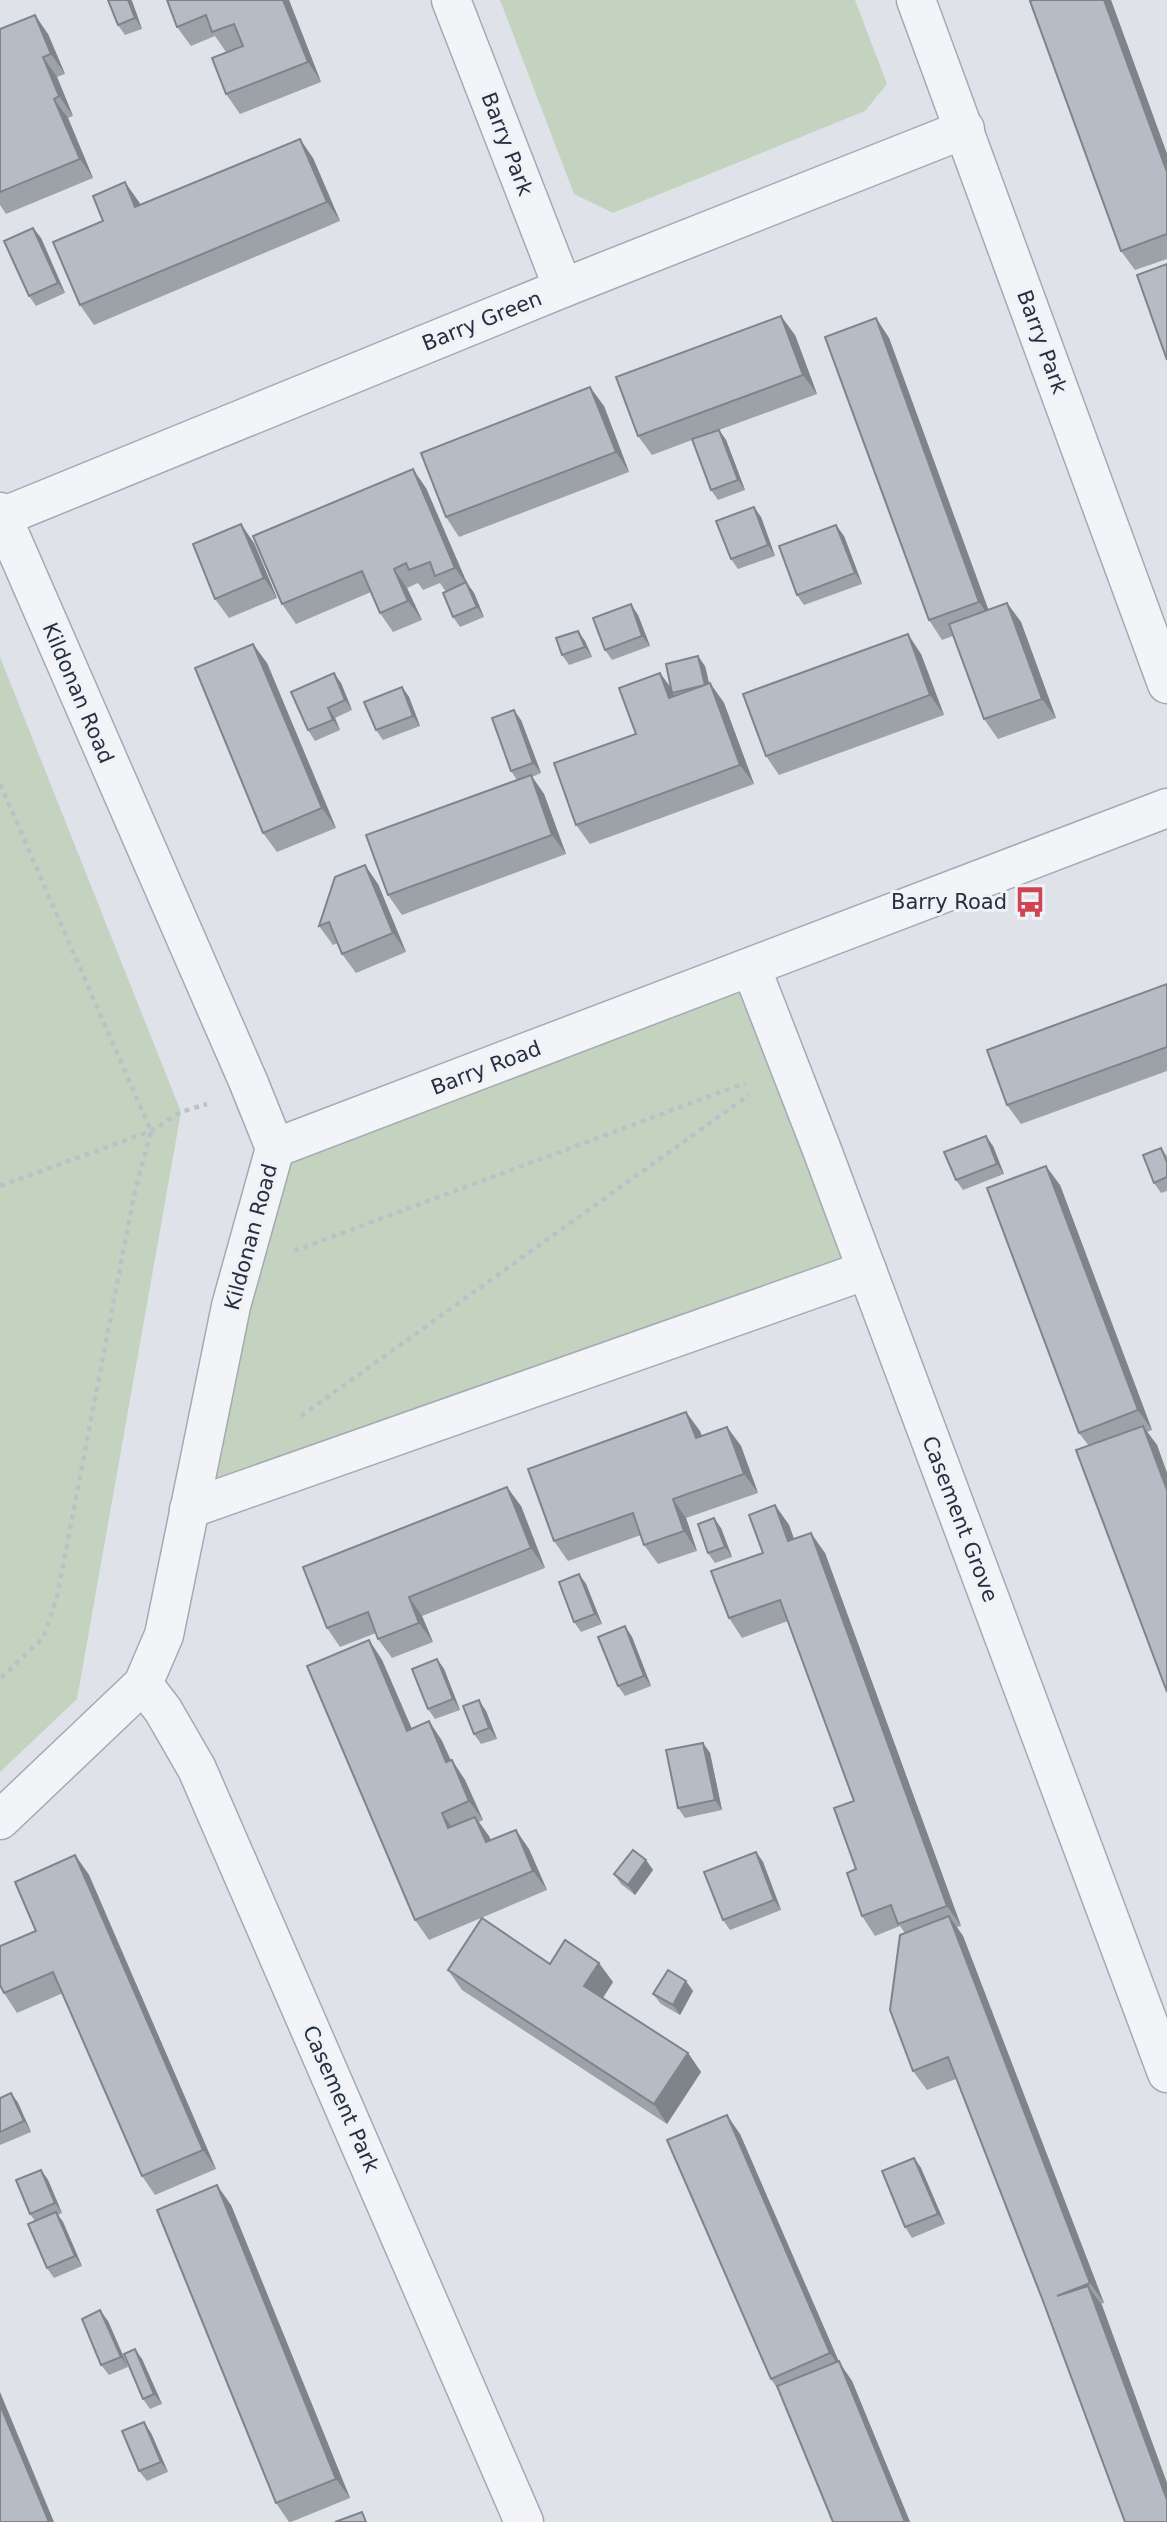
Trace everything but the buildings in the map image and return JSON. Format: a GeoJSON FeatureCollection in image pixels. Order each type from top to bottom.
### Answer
{"type":"FeatureCollection","features":[{"type":"Feature","properties":{"kind":"street","name":"Barry Park"},"geometry":{"type":"LineString","coordinates":[[451,0],[563,288]]}},
{"type":"Feature","properties":{"kind":"street","name":"Barry Park"},"geometry":{"type":"LineString","coordinates":[[916,0],[1167,684]]}},
{"type":"Feature","properties":{"kind":"street","name":"Barry Green"},"geometry":{"type":"LineString","coordinates":[[1,514],[965,129]]}},
{"type":"Feature","properties":{"kind":"street","name":"Kildonan Road"},"geometry":{"type":"LineString","coordinates":[[0,1820],[143,1685],[164,1635],[231,1306],[275,1148],[1,514]]}},
{"type":"Feature","properties":{"kind":"street","name":"Barry Road"},"geometry":{"type":"LineString","coordinates":[[275,1148],[1167,808]]}},
{"type":"Feature","properties":{"kind":"street","name":"Casement Grove"},"geometry":{"type":"LineString","coordinates":[[751,967],[1167,2073]]}},
{"type":"Feature","properties":{"kind":"street"},"geometry":{"type":"LineString","coordinates":[[189,1509],[867,1270]]}},
{"type":"Feature","properties":{"kind":"street","name":"Casement Park"},"geometry":{"type":"LineString","coordinates":[[143,1685],[163,1710],[197,1769],[524,2522]]}},
{"type":"Feature","properties":{"kind":"path"},"geometry":{"type":"LineString","coordinates":[[0,784],[151,1131],[134,1195],[57,1597],[43,1638],[0,1679]]}},
{"type":"Feature","properties":{"kind":"path"},"geometry":{"type":"LineString","coordinates":[[250,1240],[292,1252],[790,1066]]}},
{"type":"Feature","properties":{"kind":"path"},"geometry":{"type":"LineString","coordinates":[[293,1422],[790,1066]]}},
{"type":"Feature","properties":{"kind":"path"},"geometry":{"type":"LineString","coordinates":[[0,1186],[151,1131],[181,1112],[252,1091]]}},
{"type":"Feature","properties":{"kind":"green space"},"geometry":{"type":"Polygon","coordinates":[[[500,0],[855,0],[887,84],[865,111],[613,213],[574,194],[500,0]]]}},
{"type":"Feature","properties":{"kind":"green space"},"geometry":{"type":"Polygon","coordinates":[[[0,657],[181,1112],[77,1699],[0,1772],[0,657]]]}},
{"type":"Feature","properties":{"kind":"green space"},"geometry":{"type":"Polygon","coordinates":[[[749,964],[866,1270],[191,1507],[277,1149],[749,964]]]}},
{"type":"Feature","properties":{"kind":"place","name":"Barry Road"},"geometry":{"type":"Point","coordinates":[1030,902]}}]}
